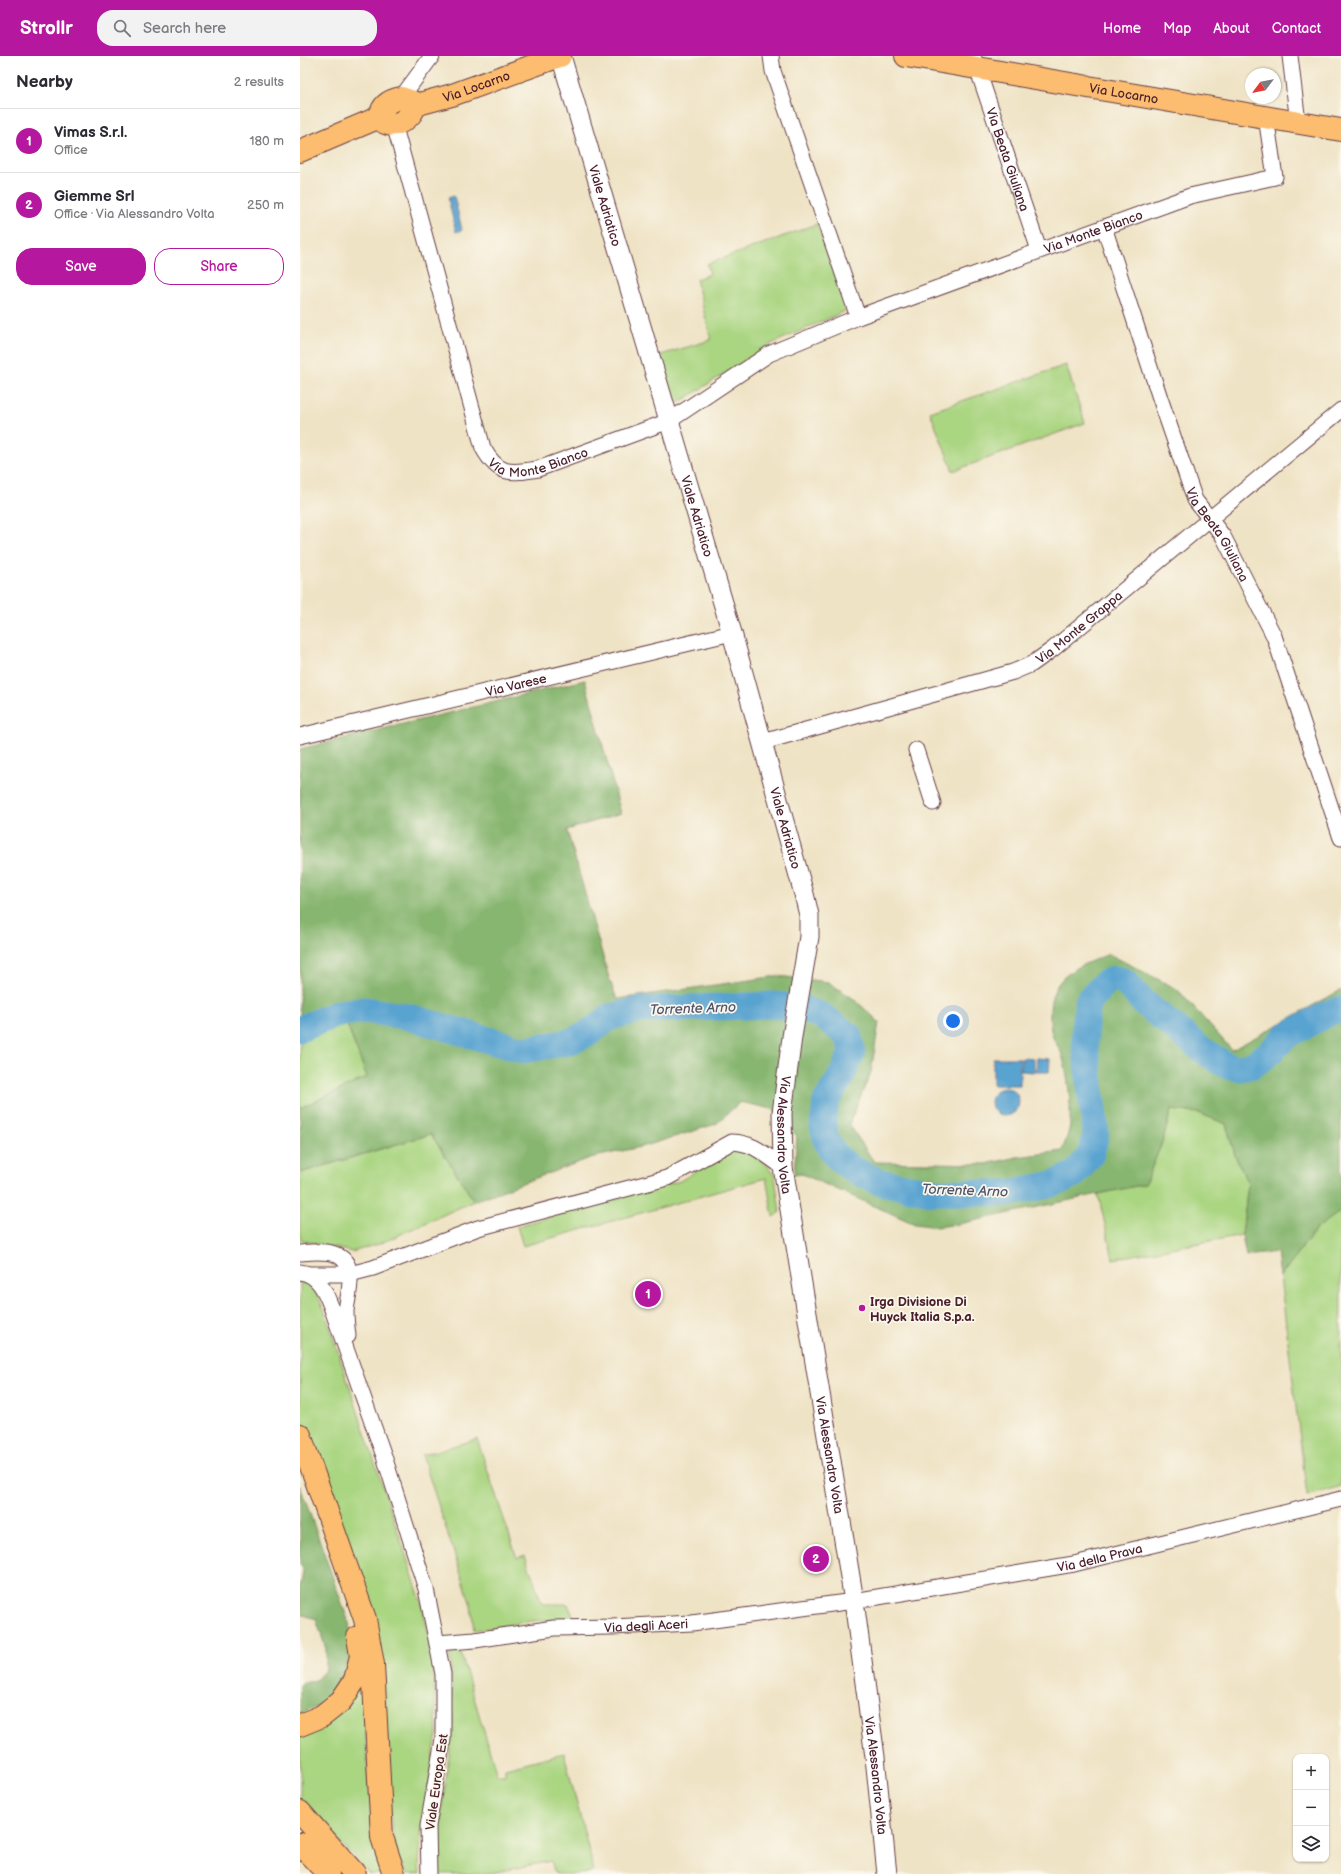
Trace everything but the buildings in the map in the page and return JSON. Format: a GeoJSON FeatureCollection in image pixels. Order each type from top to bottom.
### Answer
{"type":"FeatureCollection","features":[{"type":"Feature","properties":{"kind":"main road","name":"Via Locarno"},"geometry":{"type":"LineString","coordinates":[[408,102],[452,95],[560,56]]}},
{"type":"Feature","properties":{"kind":"main road","name":"Via Locarno"},"geometry":{"type":"LineString","coordinates":[[906,56],[975,62],[1341,130]]}},
{"type":"Feature","properties":{"kind":"main road"},"geometry":{"type":"LineString","coordinates":[[300,151],[387,121],[406,120],[411,115],[408,102]]}},
{"type":"Feature","properties":{"kind":"main road"},"geometry":{"type":"LineString","coordinates":[[300,1436],[365,1619],[373,1664],[382,1837],[394,1874]]}},
{"type":"Feature","properties":{"kind":"main road"},"geometry":{"type":"LineString","coordinates":[[300,1462],[355,1622],[361,1656],[355,1680],[342,1701],[322,1716],[300,1725]]}},
{"type":"Feature","properties":{"kind":"main road"},"geometry":{"type":"LineString","coordinates":[[300,1812],[355,1874]]}},
{"type":"Feature","properties":{"kind":"main road"},"geometry":{"type":"LineString","coordinates":[[303,1847],[328,1874]]}},
{"type":"Feature","properties":{"kind":"street"},"geometry":{"type":"LineString","coordinates":[[408,102],[432,56]]}},
{"type":"Feature","properties":{"kind":"street","name":"Viale Adriatico"},"geometry":{"type":"LineString","coordinates":[[560,56],[732,633],[809,915],[809,937],[803,981],[792,1037]]}},
{"type":"Feature","properties":{"kind":"street"},"geometry":{"type":"LineString","coordinates":[[772,56],[773,71],[858,317]]}},
{"type":"Feature","properties":{"kind":"street"},"geometry":{"type":"LineString","coordinates":[[1290,56],[1298,123]]}},
{"type":"Feature","properties":{"kind":"street","name":"Via Beata Giuliana"},"geometry":{"type":"LineString","coordinates":[[975,62],[1040,250]]}},
{"type":"Feature","properties":{"kind":"street","name":"Via Monte Bianco"},"geometry":{"type":"LineString","coordinates":[[387,121],[483,448],[491,462],[504,471],[521,472],[538,469],[669,420],[769,354],[858,317],[1104,226],[1190,196],[1275,177],[1266,117]]}},
{"type":"Feature","properties":{"kind":"street","name":"Via Beata Giuliana"},"geometry":{"type":"LineString","coordinates":[[1104,226],[1195,500],[1222,536],[1274,636],[1341,838]]}},
{"type":"Feature","properties":{"kind":"street","name":"Via Monte Grappa"},"geometry":{"type":"LineString","coordinates":[[763,742],[965,686],[1013,672],[1032,664],[1053,649],[1210,520],[1341,410]]}},
{"type":"Feature","properties":{"kind":"street","name":"Via Varese"},"geometry":{"type":"LineString","coordinates":[[300,736],[732,633]]}},
{"type":"Feature","properties":{"kind":"street"},"geometry":{"type":"LineString","coordinates":[[916,750],[933,803]]}},
{"type":"Feature","properties":{"kind":"street","name":"Via Alessandro Volta"},"geometry":{"type":"LineString","coordinates":[[792,1037],[782,1113],[783,1167],[854,1601],[875,1757],[887,1874]]}},
{"type":"Feature","properties":{"kind":"street"},"geometry":{"type":"LineString","coordinates":[[304,1273],[350,1274],[373,1268],[478,1228],[667,1178],[732,1142],[743,1142],[755,1146],[783,1167]]}},
{"type":"Feature","properties":{"kind":"street"},"geometry":{"type":"LineString","coordinates":[[300,1253],[336,1254],[347,1265],[350,1274],[346,1318],[350,1356]]}},
{"type":"Feature","properties":{"kind":"street"},"geometry":{"type":"LineString","coordinates":[[304,1273],[316,1279],[326,1293],[350,1356]]}},
{"type":"Feature","properties":{"kind":"street","name":"Viale Europa Est"},"geometry":{"type":"LineString","coordinates":[[350,1356],[426,1589],[443,1674],[443,1739],[428,1826],[429,1874]]}},
{"type":"Feature","properties":{"kind":"street","name":"Via della Prava"},"geometry":{"type":"LineString","coordinates":[[854,1601],[1074,1564],[1341,1499]]}},
{"type":"Feature","properties":{"kind":"street","name":"Via degli Aceri"},"geometry":{"type":"LineString","coordinates":[[437,1643],[474,1640],[554,1628],[612,1628],[692,1623],[854,1601]]}},
{"type":"Feature","properties":{"kind":"green space"},"geometry":{"type":"Polygon","coordinates":[[[817,224],[846,303],[845,311],[771,344],[680,402],[672,402],[661,355],[711,340],[696,279],[710,274],[707,264],[817,224]]]}},
{"type":"Feature","properties":{"kind":"green space"},"geometry":{"type":"Polygon","coordinates":[[[1066,365],[1085,423],[953,471],[930,412],[1066,365]]]}},
{"type":"Feature","properties":{"kind":"green space"},"geometry":{"type":"Polygon","coordinates":[[[585,680],[621,813],[567,830],[609,978],[617,999],[778,976],[828,982],[854,999],[879,1022],[871,1072],[849,1124],[874,1162],[986,1164],[1017,1157],[1062,1151],[1070,1125],[1070,1098],[1063,1058],[1051,1032],[1050,1011],[1052,998],[1061,980],[1069,973],[1088,963],[1109,954],[1177,989],[1232,1050],[1341,990],[1341,1211],[1316,1229],[1280,1277],[1277,1252],[1246,1256],[1242,1235],[1248,1184],[1235,1155],[1226,1124],[1199,1113],[1171,1110],[1163,1140],[1145,1184],[959,1224],[937,1227],[915,1224],[802,1174],[794,1175],[797,1136],[772,1109],[740,1102],[716,1124],[645,1146],[590,1158],[474,1201],[431,1134],[300,1173],[300,1108],[367,1077],[340,1006],[300,1023],[300,749],[585,680]]]}},
{"type":"Feature","properties":{"kind":"green space"},"geometry":{"type":"Polygon","coordinates":[[[345,1020],[367,1077],[300,1108],[300,1038],[345,1020]]]}},
{"type":"Feature","properties":{"kind":"green space"},"geometry":{"type":"Polygon","coordinates":[[[1171,1110],[1199,1113],[1226,1124],[1235,1155],[1248,1184],[1242,1235],[1113,1259],[1098,1194],[1145,1184],[1163,1140],[1171,1110]]]}},
{"type":"Feature","properties":{"kind":"green space"},"geometry":{"type":"Polygon","coordinates":[[[431,1134],[474,1201],[379,1244],[352,1252],[300,1240],[300,1173],[431,1134]]]}},
{"type":"Feature","properties":{"kind":"green space"},"geometry":{"type":"Polygon","coordinates":[[[738,1149],[750,1151],[766,1164],[775,1177],[780,1212],[773,1217],[766,1178],[523,1246],[517,1226],[680,1181],[721,1156],[738,1149]]]}},
{"type":"Feature","properties":{"kind":"green space"},"geometry":{"type":"Polygon","coordinates":[[[1341,1211],[1341,1486],[1307,1496],[1280,1277],[1316,1229],[1341,1211]]]}},
{"type":"Feature","properties":{"kind":"green space"},"geometry":{"type":"Polygon","coordinates":[[[300,1281],[313,1289],[325,1311],[423,1607],[433,1660],[437,1733],[421,1835],[419,1864],[420,1874],[406,1874],[396,1852],[349,1551],[300,1413],[300,1281]]]}},
{"type":"Feature","properties":{"kind":"green space"},"geometry":{"type":"Polygon","coordinates":[[[477,1439],[517,1558],[525,1555],[542,1604],[568,1604],[574,1619],[531,1621],[474,1631],[471,1605],[422,1455],[477,1439]]]}},
{"type":"Feature","properties":{"kind":"green space"},"geometry":{"type":"Polygon","coordinates":[[[300,1486],[349,1623],[353,1651],[349,1678],[335,1697],[300,1715],[300,1684],[316,1680],[326,1669],[326,1649],[316,1619],[300,1614],[300,1588],[303,1573],[300,1564],[300,1486]]]}},
{"type":"Feature","properties":{"kind":"green space"},"geometry":{"type":"Polygon","coordinates":[[[455,1650],[461,1654],[497,1775],[505,1775],[505,1768],[564,1753],[594,1871],[581,1874],[555,1874],[551,1861],[486,1874],[439,1874],[437,1845],[453,1725],[450,1654],[455,1650]]]}},
{"type":"Feature","properties":{"kind":"green space"},"geometry":{"type":"Polygon","coordinates":[[[366,1682],[365,1720],[369,1789],[383,1874],[369,1874],[300,1798],[300,1737],[312,1732],[366,1682]]]}},
{"type":"Feature","properties":{"kind":"water"},"geometry":{"type":"Polygon","coordinates":[[[454,196],[462,230],[456,232],[448,198],[454,196]]]}},
{"type":"Feature","properties":{"kind":"water"},"geometry":{"type":"Polygon","coordinates":[[[993,1058],[1020,1058],[1020,1085],[993,1085],[993,1058]]]}},
{"type":"Feature","properties":{"kind":"water"},"geometry":{"type":"Polygon","coordinates":[[[1022,1058],[1034,1059],[1034,1072],[1021,1071],[1022,1058]]]}},
{"type":"Feature","properties":{"kind":"water"},"geometry":{"type":"Polygon","coordinates":[[[1037,1058],[1050,1059],[1049,1072],[1036,1072],[1037,1058]]]}},
{"type":"Feature","properties":{"kind":"water"},"geometry":{"type":"Polygon","coordinates":[[[1005,1088],[1015,1092],[1019,1102],[1015,1112],[1005,1116],[995,1112],[991,1102],[995,1092],[1005,1088]]]}},
{"type":"Feature","properties":{"kind":"waterway","name":"Torrente Arno"},"geometry":{"type":"LineString","coordinates":[[300,1029],[339,1013],[366,1010],[409,1017],[523,1050],[569,1042],[589,1033],[610,1017],[639,1010],[773,1005],[801,1008],[822,1016],[849,1036],[852,1053],[841,1077],[826,1101],[823,1126],[827,1143],[837,1157],[852,1169],[880,1182],[931,1192],[1010,1193],[1053,1184],[1075,1174],[1091,1154],[1096,1134],[1085,1044],[1085,1019],[1089,1000],[1104,984],[1114,979],[1124,981],[1143,1002],[1201,1049],[1227,1066],[1240,1068],[1253,1065],[1268,1054],[1287,1035],[1329,1013],[1341,1009]]}},
{"type":"Feature","properties":{"kind":"place","name":"Vimas S.r.l."},"geometry":{"type":"Point","coordinates":[648,1294]}},
{"type":"Feature","properties":{"kind":"place","name":"Irga Divisione Di Huyck Italia S.p.a."},"geometry":{"type":"Point","coordinates":[862,1308]}},
{"type":"Feature","properties":{"kind":"place","name":"Giemme Srl"},"geometry":{"type":"Point","coordinates":[816,1559]}}]}
